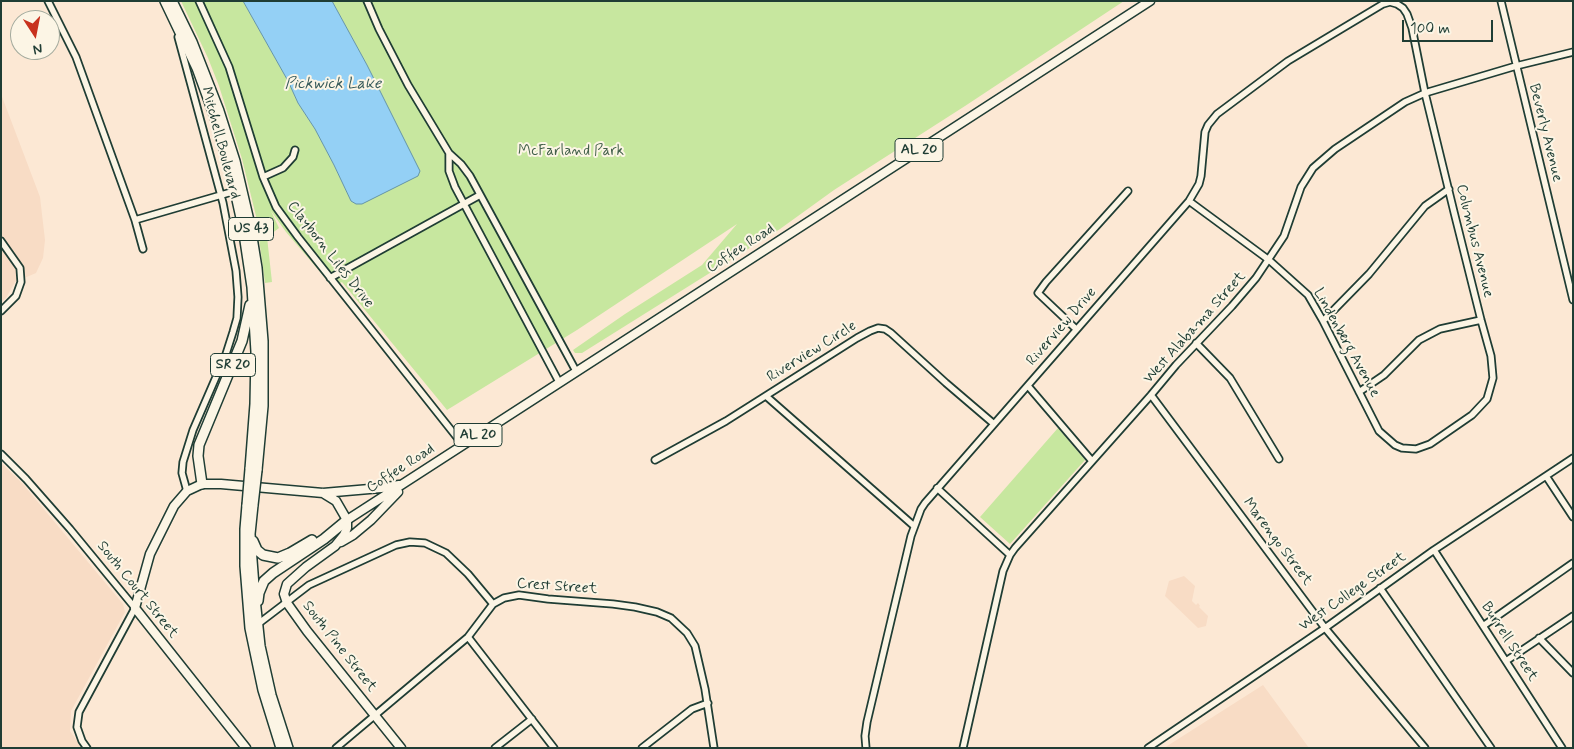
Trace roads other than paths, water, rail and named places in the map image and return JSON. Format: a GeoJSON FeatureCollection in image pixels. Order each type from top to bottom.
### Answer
{"type":"FeatureCollection","features":[{"type":"Feature","properties":{"kind":"highway","name":"US 43"},"geometry":{"type":"LineString","coordinates":[[165,1],[197,68],[208,99],[224,148],[243,227],[252,287],[254,322],[256,374],[254,470]]}},
{"type":"Feature","properties":{"kind":"highway","name":"US 43"},"geometry":{"type":"LineString","coordinates":[[172,1],[192,42],[220,111],[235,161],[250,225],[257,268],[263,341],[263,406],[245,529],[245,566],[251,634],[263,690],[280,748]]}},
{"type":"Feature","properties":{"kind":"highway","name":"SR 20"},"geometry":{"type":"LineString","coordinates":[[202,484],[198,456],[199,445],[242,341],[252,287]]}},
{"type":"Feature","properties":{"kind":"highway","name":"US 43"},"geometry":{"type":"LineString","coordinates":[[250,505],[250,534],[256,613],[265,671],[288,748]]}},
{"type":"Feature","properties":{"kind":"highway"},"geometry":{"type":"LineString","coordinates":[[250,534],[257,550],[263,555],[278,558],[347,520]]}},
{"type":"Feature","properties":{"kind":"highway"},"geometry":{"type":"LineString","coordinates":[[256,613],[259,593],[264,581],[274,572],[324,540],[347,520]]}},
{"type":"Feature","properties":{"kind":"main road","name":"Coffee Road"},"geometry":{"type":"LineString","coordinates":[[347,520],[1150,1]]}},
{"type":"Feature","properties":{"kind":"main road"},"geometry":{"type":"LineString","coordinates":[[135,608],[150,554],[174,506],[187,491],[202,484],[322,493],[381,488],[406,483]]}},
{"type":"Feature","properties":{"kind":"main road"},"geometry":{"type":"LineString","coordinates":[[335,546],[353,535],[370,520],[406,483]]}},
{"type":"Feature","properties":{"kind":"main road"},"geometry":{"type":"LineString","coordinates":[[322,493],[336,501],[347,520]]}},
{"type":"Feature","properties":{"kind":"main road","name":"South Pine Street"},"geometry":{"type":"LineString","coordinates":[[347,520],[347,528],[344,535],[335,546],[306,567],[287,584],[284,594],[287,603],[307,631],[401,748]]}},
{"type":"Feature","properties":{"kind":"main road","name":"South Court Street"},"geometry":{"type":"LineString","coordinates":[[135,608],[246,748]]}},
{"type":"Feature","properties":{"kind":"street"},"geometry":{"type":"LineString","coordinates":[[48,1],[76,57],[135,220],[143,249]]}},
{"type":"Feature","properties":{"kind":"street","name":"Clayborn Liles Drive"},"geometry":{"type":"LineString","coordinates":[[200,1],[229,67],[264,178],[280,213],[463,445]]}},
{"type":"Feature","properties":{"kind":"street"},"geometry":{"type":"LineString","coordinates":[[367,1],[408,85],[448,153],[461,164],[470,176],[576,371]]}},
{"type":"Feature","properties":{"kind":"street","name":"Beverly Avenue"},"geometry":{"type":"LineString","coordinates":[[1501,1],[1573,300]]}},
{"type":"Feature","properties":{"kind":"street","name":"Columbus Avenue"},"geometry":{"type":"LineString","coordinates":[[1386,3],[1397,4],[1403,8],[1412,28],[1425,93],[1494,371],[1492,385],[1487,398],[1472,415],[1430,444],[1416,449],[1402,448]]}},
{"type":"Feature","properties":{"kind":"street","name":"Riverview Drive"},"geometry":{"type":"LineString","coordinates":[[866,748],[867,722],[914,526],[921,509],[937,488],[1189,201],[1201,176],[1205,132],[1217,114],[1288,61],[1386,3]]}},
{"type":"Feature","properties":{"kind":"street","name":"Mitchell Boulevard"},"geometry":{"type":"LineString","coordinates":[[170,11],[221,194],[236,270],[238,297],[237,318],[226,354],[188,444],[183,462],[182,473],[187,491]]}},
{"type":"Feature","properties":{"kind":"street","name":"West Alabama Street"},"geometry":{"type":"LineString","coordinates":[[963,748],[1003,571],[1010,555],[1152,395],[1176,365],[1256,278],[1284,236],[1301,187],[1313,168],[1323,158],[1343,144],[1406,102],[1425,93],[1516,66],[1573,52]]}},
{"type":"Feature","properties":{"kind":"street"},"geometry":{"type":"LineString","coordinates":[[264,178],[284,168],[293,157],[295,150]]}},
{"type":"Feature","properties":{"kind":"street"},"geometry":{"type":"LineString","coordinates":[[448,153],[449,171],[463,204],[559,382]]}},
{"type":"Feature","properties":{"kind":"street"},"geometry":{"type":"LineString","coordinates":[[1323,321],[1369,274],[1426,206],[1449,189]]}},
{"type":"Feature","properties":{"kind":"street"},"geometry":{"type":"LineString","coordinates":[[135,220],[235,191]]}},
{"type":"Feature","properties":{"kind":"street"},"geometry":{"type":"LineString","coordinates":[[1076,329],[1038,293],[1128,191]]}},
{"type":"Feature","properties":{"kind":"street"},"geometry":{"type":"LineString","coordinates":[[330,278],[480,195]]}},
{"type":"Feature","properties":{"kind":"street","name":"Lindenberg Avenue"},"geometry":{"type":"LineString","coordinates":[[1189,201],[1269,260],[1303,289],[1312,300],[1379,431],[1389,441],[1402,448]]}},
{"type":"Feature","properties":{"kind":"street"},"geometry":{"type":"LineString","coordinates":[[1,241],[20,268],[21,282],[16,296],[1,311]]}},
{"type":"Feature","properties":{"kind":"street"},"geometry":{"type":"LineString","coordinates":[[236,270],[249,269]]}},
{"type":"Feature","properties":{"kind":"street"},"geometry":{"type":"LineString","coordinates":[[1359,392],[1384,375],[1418,340],[1440,329],[1481,320]]}},
{"type":"Feature","properties":{"kind":"street","name":"Riverview Circle"},"geometry":{"type":"LineString","coordinates":[[655,460],[726,421],[870,330],[878,328],[885,329],[891,333],[994,424]]}},
{"type":"Feature","properties":{"kind":"street"},"geometry":{"type":"LineString","coordinates":[[1196,343],[1230,378],[1279,459]]}},
{"type":"Feature","properties":{"kind":"street"},"geometry":{"type":"LineString","coordinates":[[1028,386],[1092,461]]}},
{"type":"Feature","properties":{"kind":"street","name":"Marengo Street"},"geometry":{"type":"LineString","coordinates":[[1152,395],[1325,628],[1425,748]]}},
{"type":"Feature","properties":{"kind":"street"},"geometry":{"type":"LineString","coordinates":[[766,396],[914,526]]}},
{"type":"Feature","properties":{"kind":"street","name":"South Court Street"},"geometry":{"type":"LineString","coordinates":[[1,454],[70,529],[135,608]]}},
{"type":"Feature","properties":{"kind":"street","name":"West College Street"},"geometry":{"type":"LineString","coordinates":[[1148,748],[1325,628],[1434,550],[1573,458]]}},
{"type":"Feature","properties":{"kind":"street"},"geometry":{"type":"LineString","coordinates":[[1546,476],[1573,517]]}},
{"type":"Feature","properties":{"kind":"street"},"geometry":{"type":"LineString","coordinates":[[937,488],[1010,555]]}},
{"type":"Feature","properties":{"kind":"street"},"geometry":{"type":"LineString","coordinates":[[258,624],[315,582],[396,545],[410,542],[425,543],[446,553],[468,574],[493,604],[468,637],[336,748]]}},
{"type":"Feature","properties":{"kind":"street","name":"Burrell Street"},"geometry":{"type":"LineString","coordinates":[[1434,550],[1562,748]]}},
{"type":"Feature","properties":{"kind":"street"},"geometry":{"type":"LineString","coordinates":[[1483,626],[1573,563]]}},
{"type":"Feature","properties":{"kind":"street"},"geometry":{"type":"LineString","coordinates":[[1380,588],[1492,748]]}},
{"type":"Feature","properties":{"kind":"street","name":"Crest Street"},"geometry":{"type":"LineString","coordinates":[[493,604],[511,595],[526,595],[555,600],[621,604],[664,615],[682,628],[695,646],[700,660],[714,748]]}},
{"type":"Feature","properties":{"kind":"street"},"geometry":{"type":"LineString","coordinates":[[87,748],[82,741],[77,727],[77,719],[82,704],[135,608]]}},
{"type":"Feature","properties":{"kind":"street"},"geometry":{"type":"LineString","coordinates":[[1506,661],[1573,616]]}},
{"type":"Feature","properties":{"kind":"street"},"geometry":{"type":"LineString","coordinates":[[468,637],[554,748]]}},
{"type":"Feature","properties":{"kind":"street"},"geometry":{"type":"LineString","coordinates":[[1539,638],[1573,673]]}},
{"type":"Feature","properties":{"kind":"street"},"geometry":{"type":"LineString","coordinates":[[642,748],[692,709],[708,703]]}},
{"type":"Feature","properties":{"kind":"street"},"geometry":{"type":"LineString","coordinates":[[495,748],[532,719]]}},
{"type":"Feature","properties":{"kind":"water","name":"Pickwick Lake"},"geometry":{"type":"Polygon","coordinates":[[[243,1],[332,1],[367,65],[420,171],[418,176],[362,204],[356,204],[351,201],[315,129],[298,103],[288,81],[243,1]]]}},
{"type":"Feature","properties":{"kind":"park label","name":"McFarland Park"},"geometry":{"type":"Point","coordinates":[571,152]}}]}
